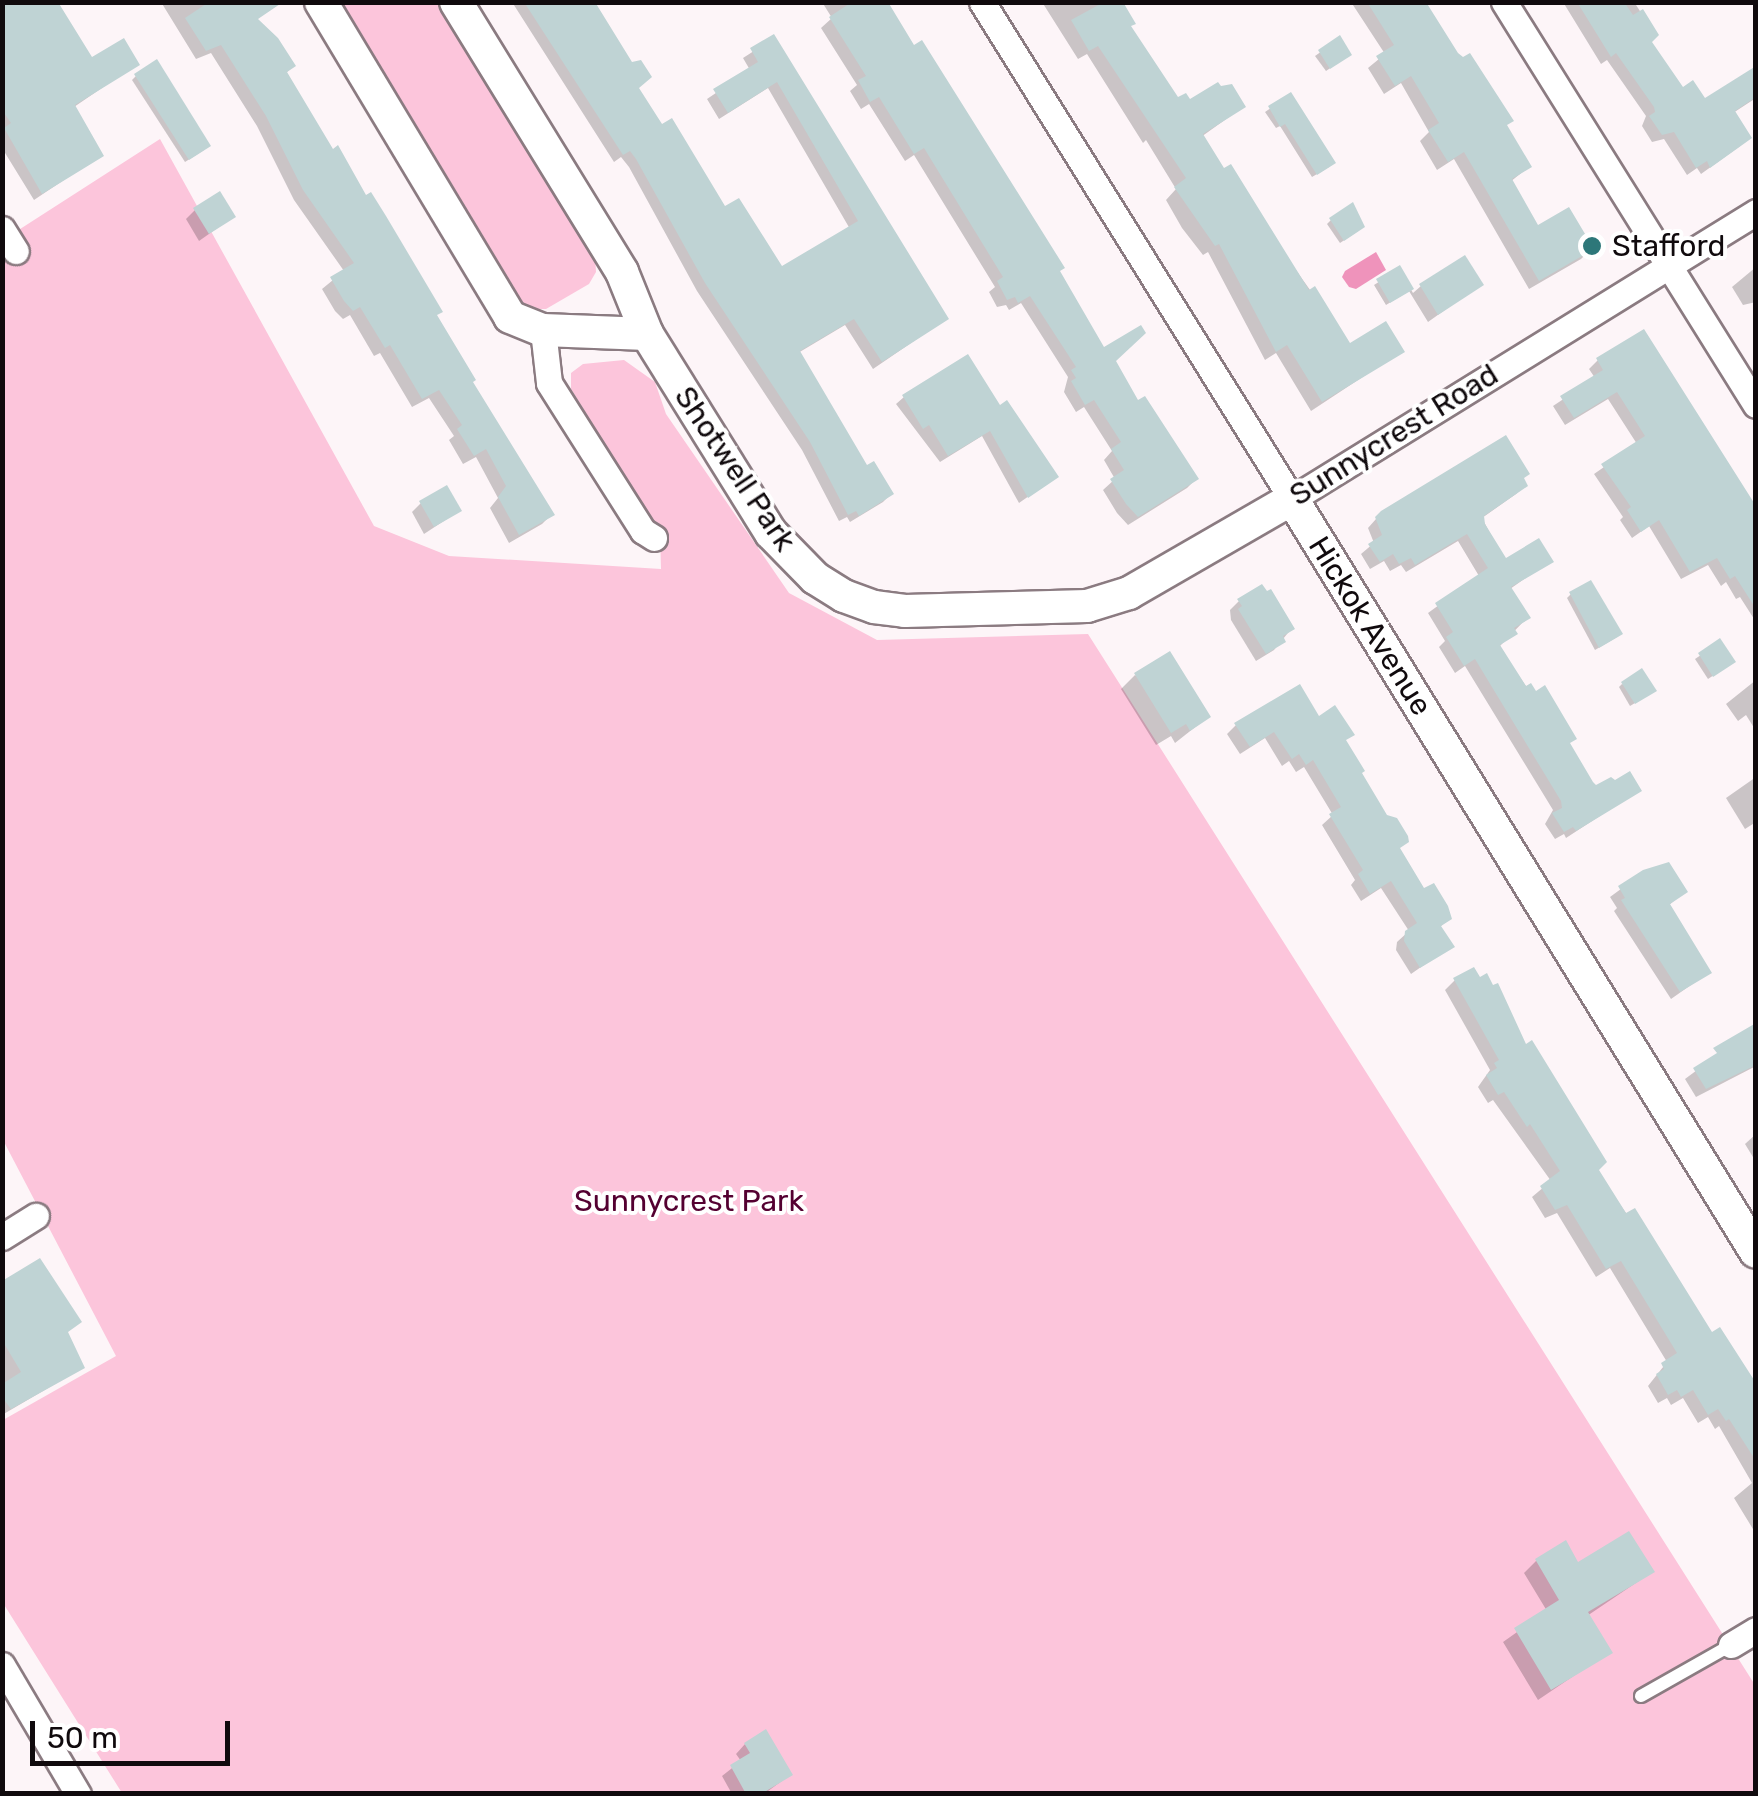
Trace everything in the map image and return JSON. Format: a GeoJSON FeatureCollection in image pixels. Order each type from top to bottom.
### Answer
{"type":"FeatureCollection","features":[{"type":"Feature","properties":{"kind":"street"},"geometry":{"type":"LineString","coordinates":[[321,2],[510,317],[543,330],[647,334]]}},
{"type":"Feature","properties":{"kind":"street","name":"Shotwell Park"},"geometry":{"type":"LineString","coordinates":[[456,2],[622,272],[647,334],[770,533],[816,578],[874,607],[1014,610]]}},
{"type":"Feature","properties":{"kind":"street","name":"Hickok Avenue"},"geometry":{"type":"LineString","coordinates":[[982,2],[1756,1252]]}},
{"type":"Feature","properties":{"kind":"street"},"geometry":{"type":"LineString","coordinates":[[1504,2],[1756,406]]}},
{"type":"Feature","properties":{"kind":"street","name":"Sunnycrest Road"},"geometry":{"type":"LineString","coordinates":[[1014,610],[1087,606],[1129,594],[1292,500],[1756,212]]}},
{"type":"Feature","properties":{"kind":"street"},"geometry":{"type":"LineString","coordinates":[[543,330],[549,383],[644,530],[654,538]]}},
{"type":"Feature","properties":{"kind":"street"},"geometry":{"type":"LineString","coordinates":[[2,1237],[36,1216]]}},
{"type":"Feature","properties":{"kind":"street"},"geometry":{"type":"LineString","coordinates":[[1731,1645],[1756,1630]]}},
{"type":"Feature","properties":{"kind":"street"},"geometry":{"type":"LineString","coordinates":[[2,1665],[78,1794]]}},
{"type":"Feature","properties":{"kind":"lane"},"geometry":{"type":"LineString","coordinates":[[1641,1696],[1731,1645]]}},
{"type":"Feature","properties":{"kind":"green space"},"geometry":{"type":"Polygon","coordinates":[[[333,3],[442,3],[595,256],[596,272],[589,284],[546,309],[531,309],[517,300],[333,3]]]}},
{"type":"Feature","properties":{"kind":"green space","name":"Sunnycrest Park"},"geometry":{"type":"Polygon","coordinates":[[[160,139],[374,526],[449,556],[661,569],[660,533],[571,389],[571,373],[583,364],[624,360],[655,382],[666,414],[789,593],[877,640],[1088,634],[1755,1685],[1755,1793],[122,1793],[3,1603],[3,1420],[116,1356],[3,1140],[3,240],[160,139]]]}},
{"type":"Feature","properties":{"kind":"shaded area"},"geometry":{"type":"Polygon","coordinates":[[[1376,252],[1386,270],[1356,289],[1349,287],[1342,277],[1345,271],[1376,252]]]}},
{"type":"Feature","properties":{"kind":"building"},"geometry":{"type":"Polygon","coordinates":[[[2,2],[58,2],[92,57],[124,38],[140,65],[75,105],[104,156],[42,194],[4,128],[11,123],[2,110],[2,2]]]}},
{"type":"Feature","properties":{"kind":"building"},"geometry":{"type":"Polygon","coordinates":[[[209,2],[283,2],[258,19],[278,38],[296,66],[287,72],[333,149],[338,145],[366,195],[371,192],[386,216],[443,312],[437,315],[476,380],[473,382],[555,515],[519,535],[498,497],[506,486],[486,449],[474,456],[457,429],[462,425],[439,390],[422,399],[390,345],[385,348],[360,307],[353,311],[344,301],[330,277],[354,263],[303,190],[266,116],[221,45],[206,51],[185,18],[209,2]]]}},
{"type":"Feature","properties":{"kind":"building"},"geometry":{"type":"Polygon","coordinates":[[[524,2],[595,2],[632,62],[641,60],[652,77],[639,88],[662,124],[672,118],[725,206],[739,198],[782,266],[858,221],[777,82],[728,113],[713,89],[758,62],[750,48],[774,34],[949,319],[882,362],[854,319],[800,351],[867,465],[874,461],[894,494],[859,516],[856,511],[848,515],[810,442],[705,283],[636,159],[630,151],[623,155],[524,2]]]}},
{"type":"Feature","properties":{"kind":"building"},"geometry":{"type":"Polygon","coordinates":[[[852,2],[888,2],[914,45],[922,40],[1065,268],[1060,271],[1104,347],[1141,325],[1146,333],[1116,361],[1138,400],[1145,396],[1199,479],[1138,517],[1126,504],[1110,479],[1124,470],[1111,449],[1121,442],[1094,400],[1085,405],[1071,381],[1076,378],[1071,370],[1076,367],[1030,296],[1018,303],[1015,297],[1007,300],[997,281],[1003,277],[924,148],[914,154],[879,97],[870,102],[858,80],[866,76],[829,17],[852,2]]]}},
{"type":"Feature","properties":{"kind":"building"},"geometry":{"type":"Polygon","coordinates":[[[1104,2],[1123,2],[1136,24],[1131,26],[1178,97],[1186,93],[1190,99],[1218,82],[1221,86],[1232,84],[1246,107],[1203,134],[1224,168],[1231,164],[1309,290],[1315,286],[1350,343],[1386,321],[1405,352],[1322,402],[1287,345],[1276,352],[1219,244],[1215,246],[1174,187],[1186,178],[1098,46],[1089,51],[1071,20],[1104,2]]]}},
{"type":"Feature","properties":{"kind":"building"},"geometry":{"type":"Polygon","coordinates":[[[1367,2],[1426,2],[1458,53],[1463,57],[1470,53],[1514,121],[1507,125],[1532,167],[1512,179],[1538,225],[1569,207],[1594,249],[1539,281],[1464,152],[1448,162],[1428,130],[1439,123],[1411,76],[1395,86],[1376,56],[1394,45],[1367,2]]]}},
{"type":"Feature","properties":{"kind":"building"},"geometry":{"type":"Polygon","coordinates":[[[1577,2],[1624,2],[1633,15],[1643,9],[1659,35],[1652,42],[1683,87],[1693,80],[1705,98],[1756,66],[1756,97],[1735,111],[1752,138],[1710,168],[1707,161],[1696,168],[1674,132],[1662,135],[1649,116],[1655,112],[1654,107],[1616,53],[1611,57],[1577,2]]]}},
{"type":"Feature","properties":{"kind":"building"},"geometry":{"type":"Polygon","coordinates":[[[1340,35],[1352,55],[1330,69],[1318,50],[1340,35]]]}},
{"type":"Feature","properties":{"kind":"building"},"geometry":{"type":"Polygon","coordinates":[[[157,59],[211,146],[189,160],[134,74],[157,59]]]}},
{"type":"Feature","properties":{"kind":"building"},"geometry":{"type":"Polygon","coordinates":[[[1291,92],[1336,163],[1317,175],[1285,124],[1280,127],[1268,106],[1291,92]]]}},
{"type":"Feature","properties":{"kind":"building"},"geometry":{"type":"Polygon","coordinates":[[[220,191],[236,217],[209,234],[193,208],[220,191]]]}},
{"type":"Feature","properties":{"kind":"building"},"geometry":{"type":"Polygon","coordinates":[[[1353,202],[1365,227],[1344,241],[1329,218],[1353,202]]]}},
{"type":"Feature","properties":{"kind":"building"},"geometry":{"type":"Polygon","coordinates":[[[1465,255],[1484,285],[1438,315],[1419,284],[1465,255]]]}},
{"type":"Feature","properties":{"kind":"building"},"geometry":{"type":"Polygon","coordinates":[[[1400,265],[1414,289],[1390,303],[1376,279],[1400,265]]]}},
{"type":"Feature","properties":{"kind":"building"},"geometry":{"type":"Polygon","coordinates":[[[1644,329],[1756,506],[1756,609],[1735,576],[1730,579],[1717,558],[1690,572],[1659,520],[1641,532],[1627,510],[1631,507],[1601,464],[1645,436],[1617,392],[1574,418],[1560,396],[1603,370],[1596,358],[1644,329]]]}},
{"type":"Feature","properties":{"kind":"building"},"geometry":{"type":"Polygon","coordinates":[[[968,354],[1000,405],[1007,400],[1059,477],[1028,498],[990,431],[948,456],[929,425],[923,429],[902,395],[968,354]]]}},
{"type":"Feature","properties":{"kind":"building"},"geometry":{"type":"Polygon","coordinates":[[[1506,435],[1530,474],[1524,478],[1528,486],[1484,516],[1485,524],[1506,558],[1539,538],[1554,562],[1511,587],[1531,618],[1514,628],[1518,634],[1500,645],[1526,686],[1531,683],[1536,691],[1545,685],[1577,739],[1570,743],[1593,782],[1596,785],[1611,777],[1615,780],[1630,771],[1642,791],[1576,831],[1573,827],[1564,832],[1552,813],[1562,808],[1561,801],[1475,659],[1464,666],[1446,637],[1453,632],[1435,603],[1488,568],[1467,534],[1415,565],[1411,558],[1399,564],[1393,554],[1380,562],[1368,544],[1382,535],[1375,517],[1381,511],[1506,435]]]}},
{"type":"Feature","properties":{"kind":"building"},"geometry":{"type":"Polygon","coordinates":[[[447,485],[462,511],[434,527],[419,501],[447,485]]]}},
{"type":"Feature","properties":{"kind":"building"},"geometry":{"type":"Polygon","coordinates":[[[1591,580],[1623,634],[1599,648],[1569,592],[1591,580]]]}},
{"type":"Feature","properties":{"kind":"building"},"geometry":{"type":"Polygon","coordinates":[[[1262,584],[1267,591],[1271,589],[1295,629],[1283,636],[1286,642],[1266,654],[1238,609],[1242,606],[1237,599],[1262,584]]]}},
{"type":"Feature","properties":{"kind":"building"},"geometry":{"type":"Polygon","coordinates":[[[1720,638],[1736,662],[1713,677],[1698,653],[1720,638]]]}},
{"type":"Feature","properties":{"kind":"building"},"geometry":{"type":"Polygon","coordinates":[[[1170,651],[1211,717],[1190,731],[1186,724],[1171,733],[1134,673],[1170,651]]]}},
{"type":"Feature","properties":{"kind":"building"},"geometry":{"type":"Polygon","coordinates":[[[1642,668],[1657,691],[1635,704],[1621,682],[1642,668]]]}},
{"type":"Feature","properties":{"kind":"building"},"geometry":{"type":"Polygon","coordinates":[[[1300,684],[1319,716],[1335,705],[1355,735],[1346,740],[1365,771],[1362,773],[1387,815],[1397,818],[1408,836],[1409,842],[1400,848],[1424,888],[1434,883],[1448,906],[1452,919],[1441,926],[1455,947],[1420,968],[1404,941],[1405,931],[1417,923],[1391,881],[1370,894],[1358,874],[1363,870],[1329,814],[1341,807],[1313,760],[1306,765],[1299,754],[1292,759],[1274,732],[1250,747],[1234,723],[1300,684]]]}},
{"type":"Feature","properties":{"kind":"building"},"geometry":{"type":"Polygon","coordinates":[[[1669,862],[1688,892],[1670,904],[1712,973],[1680,992],[1621,900],[1625,898],[1618,886],[1643,870],[1669,862]]]}},
{"type":"Feature","properties":{"kind":"building"},"geometry":{"type":"Polygon","coordinates":[[[1474,967],[1480,977],[1487,973],[1493,985],[1498,983],[1526,1044],[1532,1040],[1607,1162],[1599,1170],[1626,1213],[1635,1208],[1712,1332],[1720,1327],[1756,1383],[1756,1461],[1729,1419],[1726,1421],[1718,1409],[1708,1415],[1693,1390],[1681,1397],[1677,1390],[1668,1395],[1656,1374],[1664,1369],[1661,1363],[1677,1353],[1621,1261],[1606,1269],[1567,1205],[1555,1210],[1540,1186],[1560,1171],[1530,1124],[1527,1127],[1504,1092],[1498,1095],[1486,1075],[1497,1068],[1494,1063],[1499,1060],[1453,978],[1474,967]]]}},
{"type":"Feature","properties":{"kind":"building"},"geometry":{"type":"Polygon","coordinates":[[[1756,1023],[1756,1065],[1706,1089],[1693,1068],[1717,1053],[1713,1048],[1756,1023]]]}},
{"type":"Feature","properties":{"kind":"building"},"geometry":{"type":"Polygon","coordinates":[[[40,1258],[82,1322],[68,1332],[85,1368],[11,1409],[2,1397],[2,1384],[21,1372],[2,1340],[2,1281],[40,1258]]]}},
{"type":"Feature","properties":{"kind":"building"},"geometry":{"type":"Polygon","coordinates":[[[1629,1531],[1655,1572],[1588,1612],[1613,1653],[1551,1690],[1514,1628],[1559,1600],[1535,1559],[1566,1540],[1578,1562],[1629,1531]]]}},
{"type":"Feature","properties":{"kind":"building"},"geometry":{"type":"Polygon","coordinates":[[[766,1729],[793,1775],[761,1794],[746,1794],[730,1765],[750,1753],[744,1743],[766,1729]]]}},
{"type":"Feature","properties":{"kind":"place","name":"Stafford"},"geometry":{"type":"Point","coordinates":[1592,246]}}]}
